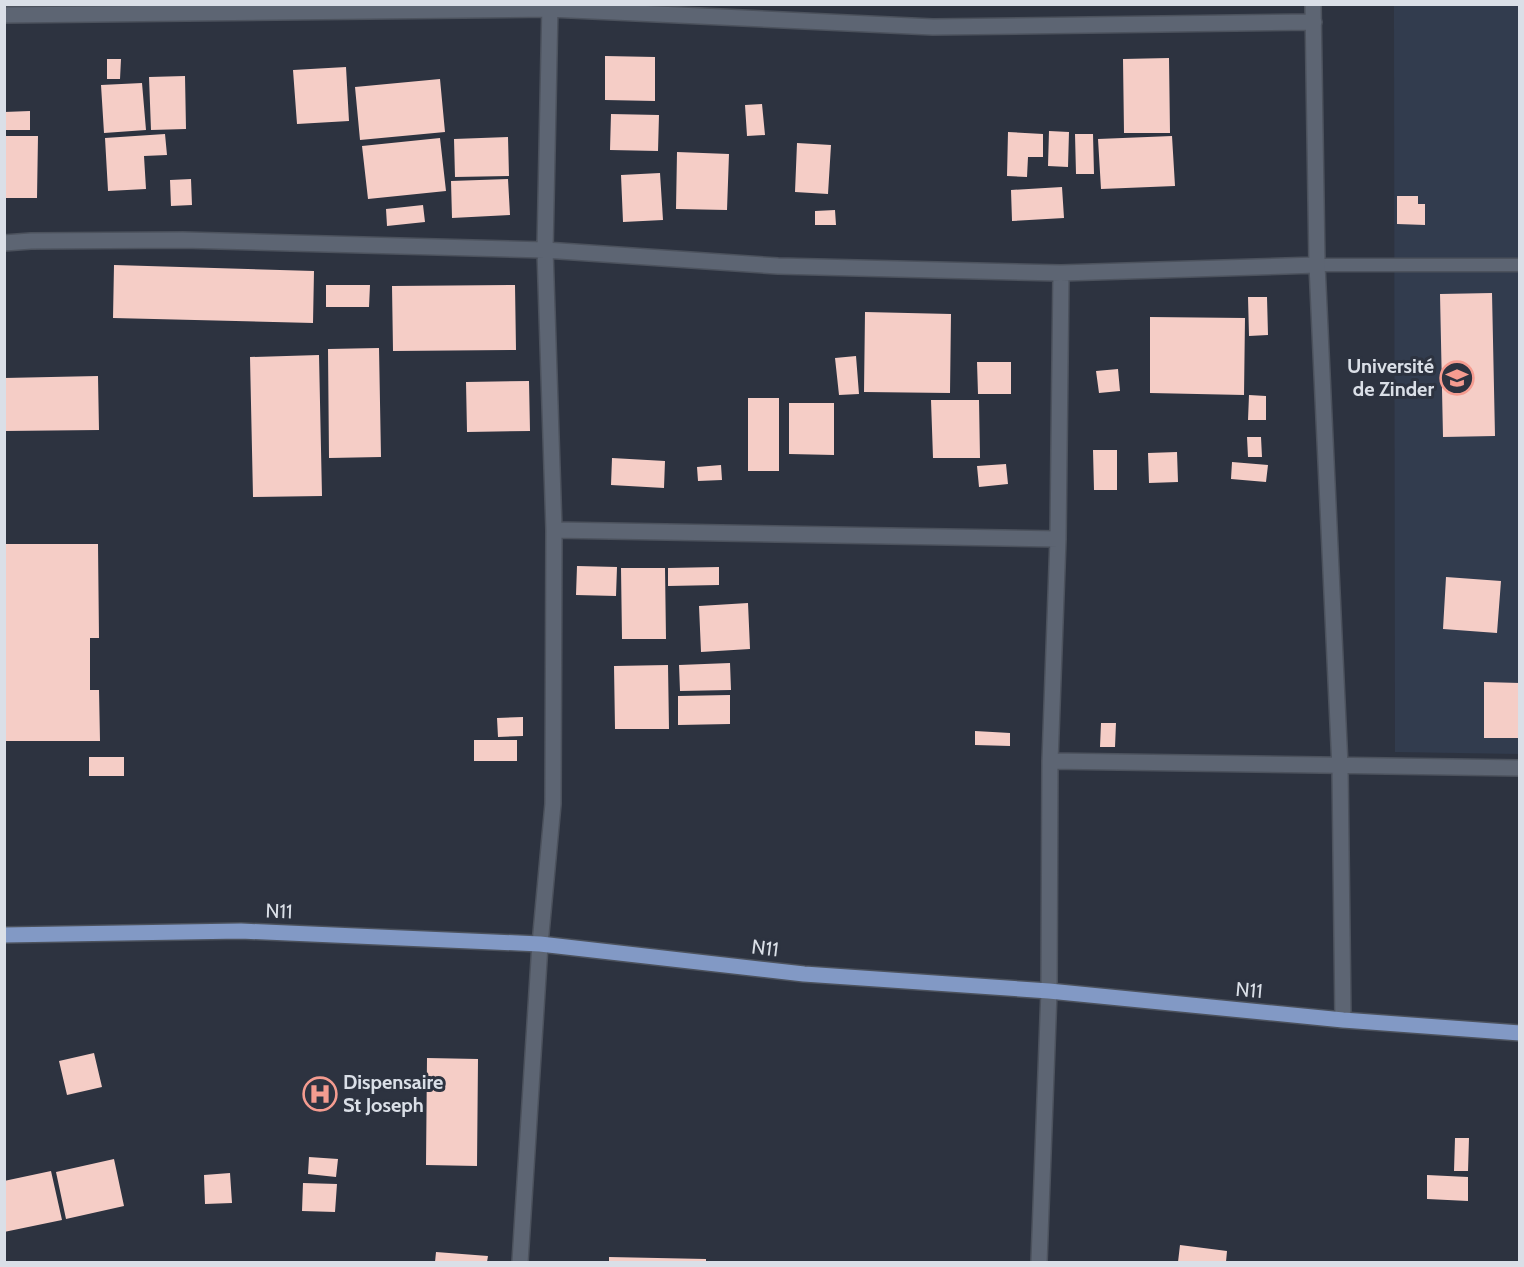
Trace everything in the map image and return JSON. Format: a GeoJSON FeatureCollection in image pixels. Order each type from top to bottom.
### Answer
{"type":"FeatureCollection","features":[{"type":"Feature","properties":{"kind":"main road","name":"N11"},"geometry":{"type":"LineString","coordinates":[[4,935],[241,931],[540,944],[804,974],[1049,991],[1343,1020],[1520,1033]]}},
{"type":"Feature","properties":{"kind":"street"},"geometry":{"type":"LineString","coordinates":[[1313,4],[1317,265],[1340,766],[1343,1020]]}},
{"type":"Feature","properties":{"kind":"street"},"geometry":{"type":"LineString","coordinates":[[4,15],[550,7],[933,27],[1314,22]]}},
{"type":"Feature","properties":{"kind":"street"},"geometry":{"type":"LineString","coordinates":[[520,1263],[540,944],[553,804],[554,530],[545,250],[550,7]]}},
{"type":"Feature","properties":{"kind":"street"},"geometry":{"type":"LineString","coordinates":[[4,243],[183,240],[545,250],[778,266],[1061,273],[1317,265]]}},
{"type":"Feature","properties":{"kind":"street"},"geometry":{"type":"LineString","coordinates":[[1039,1263],[1049,991],[1050,761],[1058,539],[1061,273]]}},
{"type":"Feature","properties":{"kind":"street"},"geometry":{"type":"LineString","coordinates":[[554,530],[1058,539]]}},
{"type":"Feature","properties":{"kind":"street"},"geometry":{"type":"LineString","coordinates":[[1050,761],[1520,768]]}},
{"type":"Feature","properties":{"kind":"lane"},"geometry":{"type":"LineString","coordinates":[[1317,265],[1520,265]]}},
{"type":"Feature","properties":{"kind":"shaded area","name":"Université de Zinder"},"geometry":{"type":"Polygon","coordinates":[[[1394,5],[1519,5],[1519,754],[1395,752],[1394,5]]]}},
{"type":"Feature","properties":{"kind":"building"},"geometry":{"type":"Polygon","coordinates":[[[605,56],[655,57],[655,101],[605,100],[605,56]]]}},
{"type":"Feature","properties":{"kind":"building"},"geometry":{"type":"Polygon","coordinates":[[[1169,58],[1170,133],[1124,133],[1123,59],[1169,58]]]}},
{"type":"Feature","properties":{"kind":"building"},"geometry":{"type":"Polygon","coordinates":[[[107,59],[121,59],[120,79],[107,79],[107,59]]]}},
{"type":"Feature","properties":{"kind":"building"},"geometry":{"type":"Polygon","coordinates":[[[346,67],[349,121],[297,124],[293,70],[346,67]]]}},
{"type":"Feature","properties":{"kind":"building"},"geometry":{"type":"Polygon","coordinates":[[[185,76],[186,129],[151,130],[149,77],[185,76]]]}},
{"type":"Feature","properties":{"kind":"building"},"geometry":{"type":"Polygon","coordinates":[[[440,79],[445,132],[360,140],[355,87],[440,79]]]}},
{"type":"Feature","properties":{"kind":"building"},"geometry":{"type":"Polygon","coordinates":[[[142,83],[146,130],[104,133],[101,85],[142,83]]]}},
{"type":"Feature","properties":{"kind":"building"},"geometry":{"type":"Polygon","coordinates":[[[762,104],[765,135],[747,136],[745,105],[762,104]]]}},
{"type":"Feature","properties":{"kind":"building"},"geometry":{"type":"Polygon","coordinates":[[[30,111],[30,130],[4,130],[4,112],[30,111]]]}},
{"type":"Feature","properties":{"kind":"building"},"geometry":{"type":"Polygon","coordinates":[[[611,114],[659,115],[658,151],[610,150],[611,114]]]}},
{"type":"Feature","properties":{"kind":"building"},"geometry":{"type":"Polygon","coordinates":[[[1049,131],[1069,132],[1068,167],[1048,166],[1049,131]]]}},
{"type":"Feature","properties":{"kind":"building"},"geometry":{"type":"Polygon","coordinates":[[[1008,132],[1043,134],[1043,157],[1028,157],[1027,177],[1007,176],[1008,132]]]}},
{"type":"Feature","properties":{"kind":"building"},"geometry":{"type":"Polygon","coordinates":[[[165,134],[167,155],[144,156],[146,189],[108,191],[105,138],[165,134]]]}},
{"type":"Feature","properties":{"kind":"building"},"geometry":{"type":"Polygon","coordinates":[[[1075,134],[1093,134],[1094,174],[1076,174],[1075,134]]]}},
{"type":"Feature","properties":{"kind":"building"},"geometry":{"type":"Polygon","coordinates":[[[4,136],[38,136],[37,198],[4,198],[4,136]]]}},
{"type":"Feature","properties":{"kind":"building"},"geometry":{"type":"Polygon","coordinates":[[[1172,136],[1175,186],[1101,189],[1098,139],[1172,136]]]}},
{"type":"Feature","properties":{"kind":"building"},"geometry":{"type":"Polygon","coordinates":[[[508,137],[509,176],[455,177],[454,139],[508,137]]]}},
{"type":"Feature","properties":{"kind":"building"},"geometry":{"type":"Polygon","coordinates":[[[440,138],[446,191],[368,199],[362,146],[440,138]]]}},
{"type":"Feature","properties":{"kind":"building"},"geometry":{"type":"Polygon","coordinates":[[[797,143],[831,145],[828,194],[795,192],[797,143]]]}},
{"type":"Feature","properties":{"kind":"building"},"geometry":{"type":"Polygon","coordinates":[[[677,152],[729,154],[727,210],[676,209],[677,152]]]}},
{"type":"Feature","properties":{"kind":"building"},"geometry":{"type":"Polygon","coordinates":[[[660,173],[663,220],[623,222],[621,175],[660,173]]]}},
{"type":"Feature","properties":{"kind":"building"},"geometry":{"type":"Polygon","coordinates":[[[191,179],[192,205],[171,206],[170,180],[191,179]]]}},
{"type":"Feature","properties":{"kind":"building"},"geometry":{"type":"Polygon","coordinates":[[[508,179],[510,215],[452,218],[451,181],[508,179]]]}},
{"type":"Feature","properties":{"kind":"building"},"geometry":{"type":"Polygon","coordinates":[[[1062,187],[1064,218],[1012,221],[1011,190],[1062,187]]]}},
{"type":"Feature","properties":{"kind":"building"},"geometry":{"type":"Polygon","coordinates":[[[1397,196],[1418,196],[1418,204],[1425,204],[1425,225],[1397,224],[1397,196]]]}},
{"type":"Feature","properties":{"kind":"building"},"geometry":{"type":"Polygon","coordinates":[[[423,205],[425,222],[387,226],[386,209],[423,205]]]}},
{"type":"Feature","properties":{"kind":"building"},"geometry":{"type":"Polygon","coordinates":[[[835,210],[836,225],[815,225],[815,211],[835,210]]]}},
{"type":"Feature","properties":{"kind":"building"},"geometry":{"type":"Polygon","coordinates":[[[114,265],[314,271],[313,323],[113,318],[114,265]]]}},
{"type":"Feature","properties":{"kind":"building"},"geometry":{"type":"Polygon","coordinates":[[[326,285],[370,285],[369,307],[326,307],[326,285]]]}},
{"type":"Feature","properties":{"kind":"building"},"geometry":{"type":"Polygon","coordinates":[[[515,285],[516,350],[393,351],[392,286],[515,285]]]}},
{"type":"Feature","properties":{"kind":"building"},"geometry":{"type":"Polygon","coordinates":[[[1492,293],[1495,436],[1443,437],[1440,294],[1492,293]]]}},
{"type":"Feature","properties":{"kind":"building"},"geometry":{"type":"Polygon","coordinates":[[[1248,297],[1267,297],[1268,335],[1249,336],[1248,297]]]}},
{"type":"Feature","properties":{"kind":"building"},"geometry":{"type":"Polygon","coordinates":[[[865,312],[951,314],[950,393],[864,392],[865,312]]]}},
{"type":"Feature","properties":{"kind":"building"},"geometry":{"type":"Polygon","coordinates":[[[1150,317],[1245,318],[1244,395],[1150,393],[1150,317]]]}},
{"type":"Feature","properties":{"kind":"building"},"geometry":{"type":"Polygon","coordinates":[[[379,348],[381,457],[329,458],[328,349],[379,348]]]}},
{"type":"Feature","properties":{"kind":"building"},"geometry":{"type":"Polygon","coordinates":[[[319,355],[322,496],[253,497],[250,357],[319,355]]]}},
{"type":"Feature","properties":{"kind":"building"},"geometry":{"type":"Polygon","coordinates":[[[856,356],[859,394],[839,395],[835,358],[856,356]]]}},
{"type":"Feature","properties":{"kind":"building"},"geometry":{"type":"Polygon","coordinates":[[[977,362],[1011,362],[1011,394],[978,394],[977,362]]]}},
{"type":"Feature","properties":{"kind":"building"},"geometry":{"type":"Polygon","coordinates":[[[1118,369],[1120,391],[1099,393],[1096,371],[1118,369]]]}},
{"type":"Feature","properties":{"kind":"building"},"geometry":{"type":"Polygon","coordinates":[[[98,376],[99,430],[4,431],[4,378],[98,376]]]}},
{"type":"Feature","properties":{"kind":"building"},"geometry":{"type":"Polygon","coordinates":[[[529,381],[530,431],[467,432],[466,382],[529,381]]]}},
{"type":"Feature","properties":{"kind":"building"},"geometry":{"type":"Polygon","coordinates":[[[1249,395],[1266,396],[1266,420],[1248,420],[1249,395]]]}},
{"type":"Feature","properties":{"kind":"building"},"geometry":{"type":"Polygon","coordinates":[[[748,398],[779,398],[779,471],[748,471],[748,398]]]}},
{"type":"Feature","properties":{"kind":"building"},"geometry":{"type":"Polygon","coordinates":[[[931,400],[979,400],[980,458],[933,458],[931,400]]]}},
{"type":"Feature","properties":{"kind":"building"},"geometry":{"type":"Polygon","coordinates":[[[789,403],[834,403],[834,455],[789,454],[789,403]]]}},
{"type":"Feature","properties":{"kind":"building"},"geometry":{"type":"Polygon","coordinates":[[[1247,437],[1261,437],[1262,457],[1248,457],[1247,437]]]}},
{"type":"Feature","properties":{"kind":"building"},"geometry":{"type":"Polygon","coordinates":[[[1093,450],[1117,450],[1117,490],[1094,490],[1093,450]]]}},
{"type":"Feature","properties":{"kind":"building"},"geometry":{"type":"Polygon","coordinates":[[[1177,452],[1178,482],[1149,483],[1148,453],[1177,452]]]}},
{"type":"Feature","properties":{"kind":"building"},"geometry":{"type":"Polygon","coordinates":[[[612,458],[665,461],[664,488],[611,485],[612,458]]]}},
{"type":"Feature","properties":{"kind":"building"},"geometry":{"type":"Polygon","coordinates":[[[1232,462],[1268,465],[1266,482],[1231,479],[1232,462]]]}},
{"type":"Feature","properties":{"kind":"building"},"geometry":{"type":"Polygon","coordinates":[[[1006,464],[1008,484],[979,487],[977,466],[1006,464]]]}},
{"type":"Feature","properties":{"kind":"building"},"geometry":{"type":"Polygon","coordinates":[[[721,465],[722,480],[698,481],[697,467],[721,465]]]}},
{"type":"Feature","properties":{"kind":"building"},"geometry":{"type":"Polygon","coordinates":[[[4,544],[98,544],[99,638],[90,638],[90,690],[99,690],[100,741],[5,741],[4,544]]]}},
{"type":"Feature","properties":{"kind":"building"},"geometry":{"type":"Polygon","coordinates":[[[577,566],[617,567],[616,596],[576,595],[577,566]]]}},
{"type":"Feature","properties":{"kind":"building"},"geometry":{"type":"Polygon","coordinates":[[[719,567],[719,585],[668,586],[668,568],[719,567]]]}},
{"type":"Feature","properties":{"kind":"building"},"geometry":{"type":"Polygon","coordinates":[[[621,568],[665,568],[666,639],[622,639],[621,568]]]}},
{"type":"Feature","properties":{"kind":"building"},"geometry":{"type":"Polygon","coordinates":[[[1446,577],[1501,581],[1497,633],[1443,629],[1446,577]]]}},
{"type":"Feature","properties":{"kind":"building"},"geometry":{"type":"Polygon","coordinates":[[[748,603],[750,649],[701,652],[699,606],[748,603]]]}},
{"type":"Feature","properties":{"kind":"building"},"geometry":{"type":"Polygon","coordinates":[[[730,663],[731,690],[680,691],[679,665],[730,663]]]}},
{"type":"Feature","properties":{"kind":"building"},"geometry":{"type":"Polygon","coordinates":[[[668,665],[669,729],[615,729],[614,666],[668,665]]]}},
{"type":"Feature","properties":{"kind":"building"},"geometry":{"type":"Polygon","coordinates":[[[1484,682],[1520,683],[1519,738],[1484,738],[1484,682]]]}},
{"type":"Feature","properties":{"kind":"building"},"geometry":{"type":"Polygon","coordinates":[[[730,695],[730,724],[678,725],[678,696],[730,695]]]}},
{"type":"Feature","properties":{"kind":"building"},"geometry":{"type":"Polygon","coordinates":[[[523,717],[523,736],[498,737],[497,718],[523,717]]]}},
{"type":"Feature","properties":{"kind":"building"},"geometry":{"type":"Polygon","coordinates":[[[1101,723],[1116,723],[1115,747],[1100,747],[1101,723]]]}},
{"type":"Feature","properties":{"kind":"building"},"geometry":{"type":"Polygon","coordinates":[[[975,731],[1010,733],[1010,746],[975,745],[975,731]]]}},
{"type":"Feature","properties":{"kind":"building"},"geometry":{"type":"Polygon","coordinates":[[[474,740],[517,740],[517,761],[474,761],[474,740]]]}},
{"type":"Feature","properties":{"kind":"building"},"geometry":{"type":"Polygon","coordinates":[[[89,757],[124,757],[124,776],[89,776],[89,757]]]}},
{"type":"Feature","properties":{"kind":"building"},"geometry":{"type":"Polygon","coordinates":[[[94,1053],[102,1087],[67,1095],[59,1061],[94,1053]]]}},
{"type":"Feature","properties":{"kind":"building"},"geometry":{"type":"Polygon","coordinates":[[[427,1058],[478,1059],[477,1166],[426,1165],[427,1058]]]}},
{"type":"Feature","properties":{"kind":"building"},"geometry":{"type":"Polygon","coordinates":[[[1455,1138],[1469,1138],[1468,1171],[1454,1171],[1455,1138]]]}},
{"type":"Feature","properties":{"kind":"building"},"geometry":{"type":"Polygon","coordinates":[[[309,1157],[338,1159],[336,1177],[308,1174],[309,1157]]]}},
{"type":"Feature","properties":{"kind":"building"},"geometry":{"type":"Polygon","coordinates":[[[114,1159],[124,1206],[66,1219],[56,1172],[114,1159]]]}},
{"type":"Feature","properties":{"kind":"building"},"geometry":{"type":"Polygon","coordinates":[[[51,1171],[62,1220],[4,1232],[4,1181],[51,1171]]]}},
{"type":"Feature","properties":{"kind":"building"},"geometry":{"type":"Polygon","coordinates":[[[230,1173],[232,1203],[205,1204],[204,1175],[230,1173]]]}},
{"type":"Feature","properties":{"kind":"building"},"geometry":{"type":"Polygon","coordinates":[[[1427,1175],[1468,1177],[1468,1201],[1427,1199],[1427,1175]]]}},
{"type":"Feature","properties":{"kind":"building"},"geometry":{"type":"Polygon","coordinates":[[[303,1183],[337,1184],[335,1212],[302,1211],[303,1183]]]}},
{"type":"Feature","properties":{"kind":"building"},"geometry":{"type":"Polygon","coordinates":[[[1180,1245],[1227,1251],[1226,1262],[1178,1262],[1180,1245]]]}},
{"type":"Feature","properties":{"kind":"building"},"geometry":{"type":"Polygon","coordinates":[[[436,1252],[488,1256],[487,1262],[435,1262],[436,1252]]]}},
{"type":"Feature","properties":{"kind":"building"},"geometry":{"type":"Polygon","coordinates":[[[609,1257],[706,1259],[706,1262],[609,1262],[609,1257]]]}},
{"type":"Feature","properties":{"kind":"place","name":"Université de Zinder"},"geometry":{"type":"Point","coordinates":[1457,378]}},
{"type":"Feature","properties":{"kind":"place","name":"Dispensaire St Joseph"},"geometry":{"type":"Point","coordinates":[320,1094]}}]}
